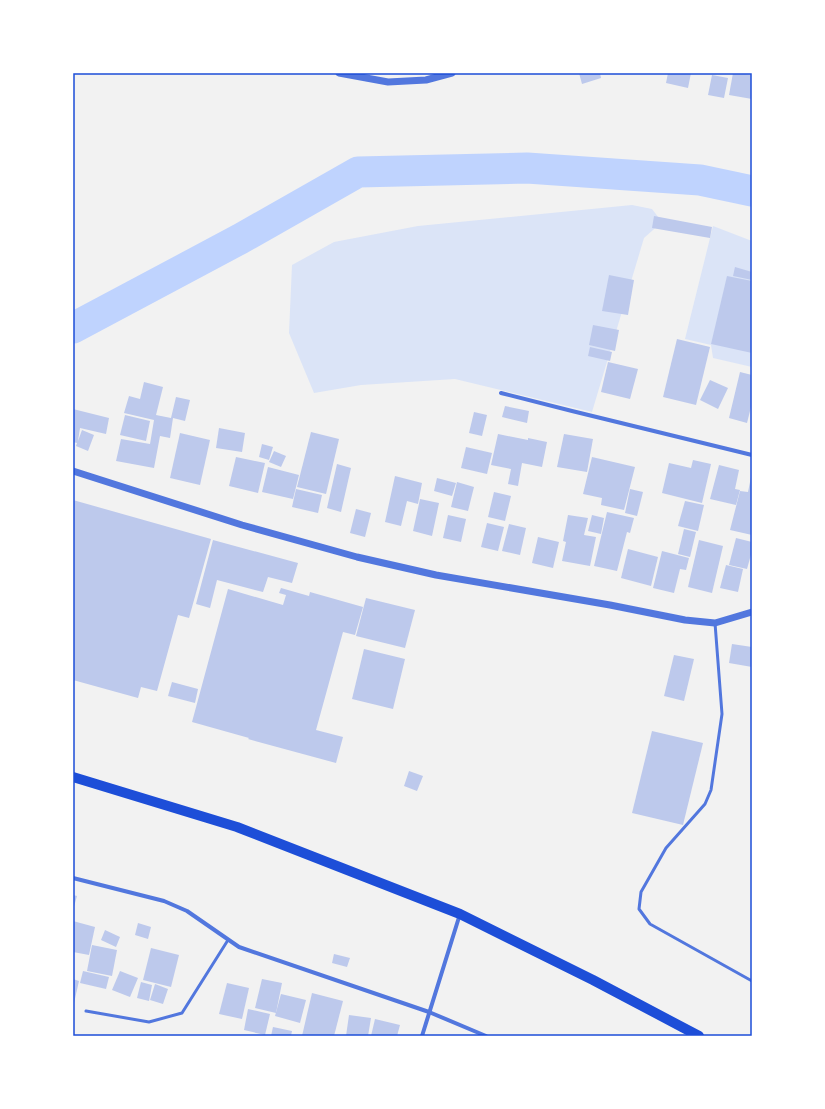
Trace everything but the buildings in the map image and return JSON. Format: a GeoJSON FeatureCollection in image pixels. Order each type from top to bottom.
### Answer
{"type":"FeatureCollection","features":[{"type":"Feature","properties":{"kind":"main road"},"geometry":{"type":"LineString","coordinates":[[73,777],[237,827],[460,914],[593,980],[699,1036]]}},
{"type":"Feature","properties":{"kind":"street"},"geometry":{"type":"LineString","coordinates":[[339,73],[388,82],[426,80],[452,73]]}},
{"type":"Feature","properties":{"kind":"street"},"geometry":{"type":"LineString","coordinates":[[501,393],[752,454]]}},
{"type":"Feature","properties":{"kind":"street"},"geometry":{"type":"LineString","coordinates":[[73,471],[242,525],[357,557],[436,575],[610,605],[686,620],[715,623],[752,612]]}},
{"type":"Feature","properties":{"kind":"street"},"geometry":{"type":"LineString","coordinates":[[73,878],[164,902],[187,911],[239,947],[429,1012],[486,1036]]}},
{"type":"Feature","properties":{"kind":"street"},"geometry":{"type":"LineString","coordinates":[[422,1036],[460,914]]}},
{"type":"Feature","properties":{"kind":"lane"},"geometry":{"type":"LineString","coordinates":[[715,623],[722,714],[711,790],[705,804],[666,848],[641,892],[640,909],[650,924],[752,981]]}},
{"type":"Feature","properties":{"kind":"lane"},"geometry":{"type":"LineString","coordinates":[[86,1011],[149,1022],[182,1013],[228,940]]}},
{"type":"Feature","properties":{"kind":"shaded area"},"geometry":{"type":"Polygon","coordinates":[[[632,205],[652,209],[662,222],[644,238],[592,412],[455,379],[361,385],[314,393],[289,333],[292,265],[334,242],[418,226],[632,205]]]}},
{"type":"Feature","properties":{"kind":"shaded area"},"geometry":{"type":"Polygon","coordinates":[[[713,226],[752,241],[752,367],[713,358],[711,345],[685,339],[713,226]]]}},
{"type":"Feature","properties":{"kind":"waterway"},"geometry":{"type":"LineString","coordinates":[[73,328],[240,239],[358,172],[527,168],[700,180],[752,191]]}}]}
